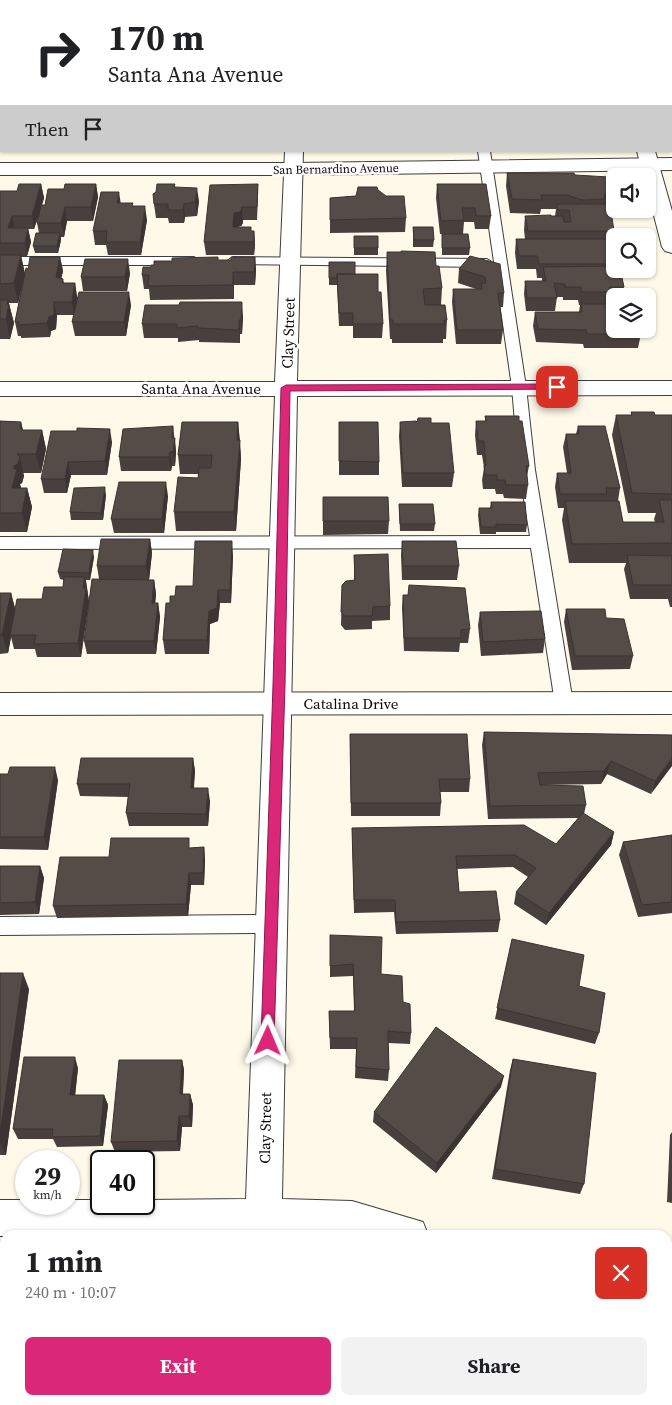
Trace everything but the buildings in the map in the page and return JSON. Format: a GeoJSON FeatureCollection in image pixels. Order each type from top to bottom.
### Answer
{"type":"FeatureCollection","features":[{"type":"Feature","properties":{"kind":"street","name":"San Bernardino Avenue"},"geometry":{"type":"LineString","coordinates":[[0,169],[294,160],[648,158],[672,164]]}},
{"type":"Feature","properties":{"kind":"street"},"geometry":{"type":"LineString","coordinates":[[648,158],[672,247]]}},
{"type":"Feature","properties":{"kind":"street","name":"Clay Street"},"geometry":{"type":"LineString","coordinates":[[263,1226],[294,160]]}},
{"type":"Feature","properties":{"kind":"street","name":"Santa Ana Avenue"},"geometry":{"type":"LineString","coordinates":[[0,389],[672,388]]}},
{"type":"Feature","properties":{"kind":"street","name":"Catalina Drive"},"geometry":{"type":"LineString","coordinates":[[0,704],[672,702]]}},
{"type":"Feature","properties":{"kind":"street"},"geometry":{"type":"LineString","coordinates":[[0,1218],[263,1226],[352,1219],[392,1230]]}},
{"type":"Feature","properties":{"kind":"lane"},"geometry":{"type":"LineString","coordinates":[[485,159],[519,387],[527,470],[564,703]]}},
{"type":"Feature","properties":{"kind":"lane"},"geometry":{"type":"LineString","coordinates":[[0,261],[500,263]]}},
{"type":"Feature","properties":{"kind":"lane"},"geometry":{"type":"LineString","coordinates":[[0,543],[538,542]]}},
{"type":"Feature","properties":{"kind":"lane"},"geometry":{"type":"LineString","coordinates":[[0,926],[271,924]]}},
{"type":"Feature","properties":{"kind":"route"},"geometry":{"type":"LineString","coordinates":[[268,1041],[286,388],[557,387]]}}]}
